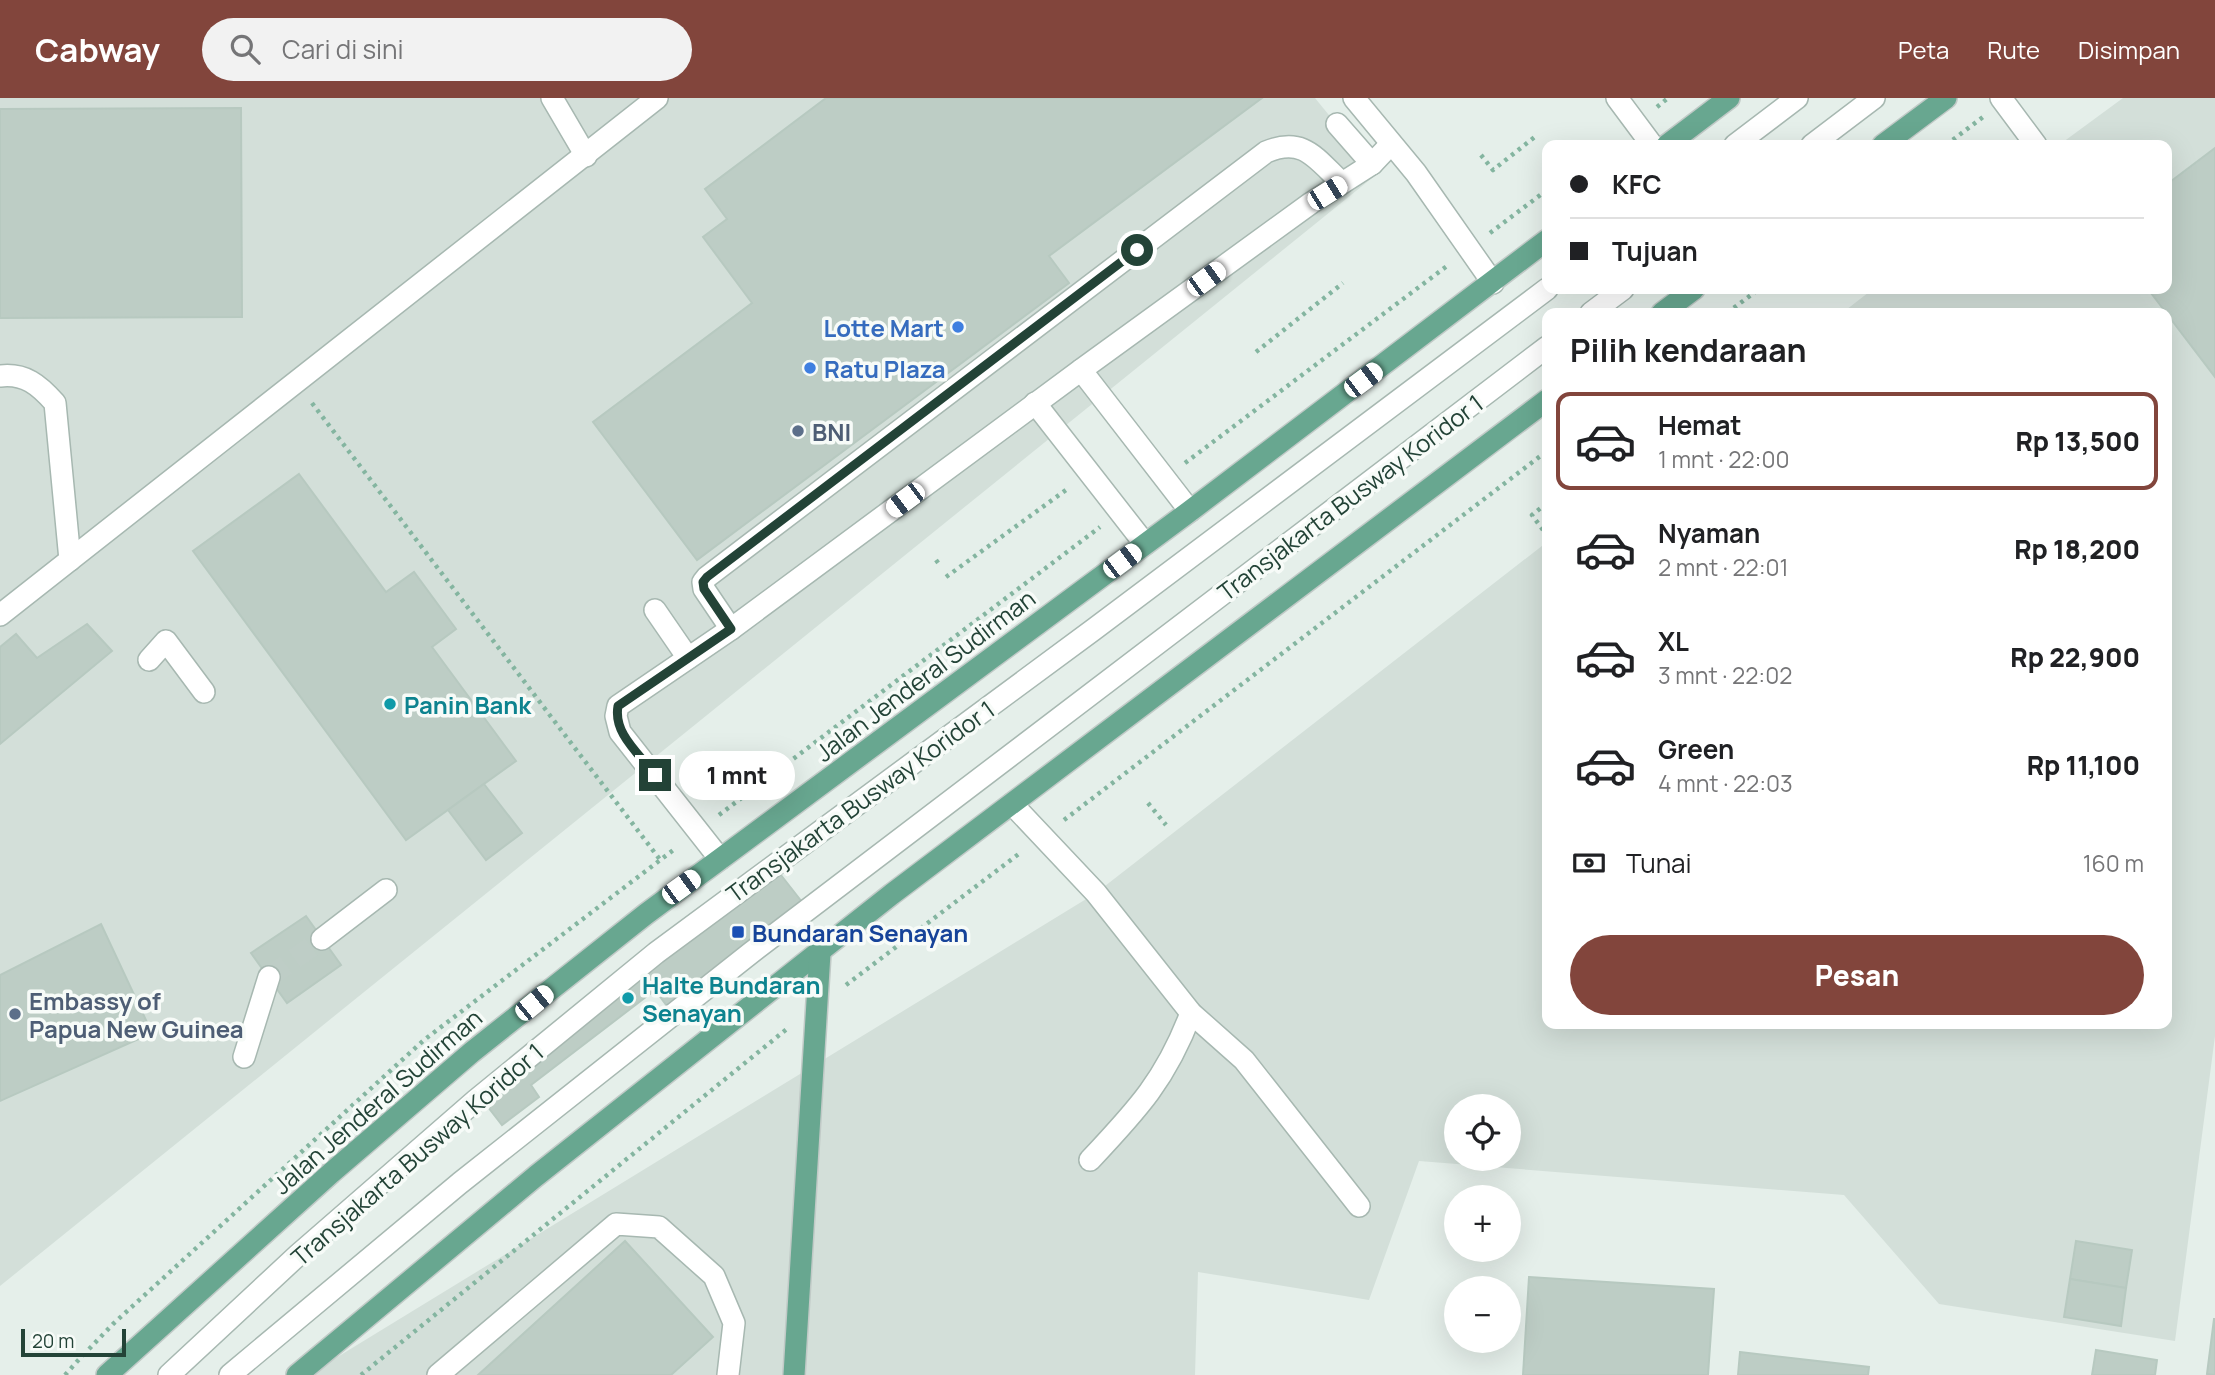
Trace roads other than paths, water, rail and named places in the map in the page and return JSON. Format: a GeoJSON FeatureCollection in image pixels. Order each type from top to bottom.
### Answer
{"type":"FeatureCollection","features":[{"type":"Feature","properties":{"kind":"main road"},"geometry":{"type":"LineString","coordinates":[[1674,140],[1729,98]]}},
{"type":"Feature","properties":{"kind":"main road"},"geometry":{"type":"LineString","coordinates":[[1890,140],[1946,98]]}},
{"type":"Feature","properties":{"kind":"main road","name":"Jalan Jenderal Sudirman"},"geometry":{"type":"LineString","coordinates":[[107,1375],[472,1052],[681,887],[1190,511],[1542,244]]}},
{"type":"Feature","properties":{"kind":"main road"},"geometry":{"type":"LineString","coordinates":[[1668,308],[1687,294]]}},
{"type":"Feature","properties":{"kind":"main road"},"geometry":{"type":"LineString","coordinates":[[297,1375],[536,1176],[892,894],[1542,404]]}},
{"type":"Feature","properties":{"kind":"main road"},"geometry":{"type":"LineString","coordinates":[[793,1375],[820,953]]}},
{"type":"Feature","properties":{"kind":"lane"},"geometry":{"type":"LineString","coordinates":[[552,98],[586,156]]}},
{"type":"Feature","properties":{"kind":"lane"},"geometry":{"type":"LineString","coordinates":[[0,615],[657,98]]}},
{"type":"Feature","properties":{"kind":"lane"},"geometry":{"type":"LineString","coordinates":[[1354,98],[1390,145],[1416,173],[1493,283]]}},
{"type":"Feature","properties":{"kind":"lane"},"geometry":{"type":"LineString","coordinates":[[1617,98],[1648,140]]}},
{"type":"Feature","properties":{"kind":"lane"},"geometry":{"type":"LineString","coordinates":[[1742,140],[1797,98]]}},
{"type":"Feature","properties":{"kind":"lane"},"geometry":{"type":"LineString","coordinates":[[1819,140],[1874,98]]}},
{"type":"Feature","properties":{"kind":"lane"},"geometry":{"type":"LineString","coordinates":[[2002,100],[2032,140]]}},
{"type":"Feature","properties":{"kind":"lane"},"geometry":{"type":"LineString","coordinates":[[1337,124],[1372,164]]}},
{"type":"Feature","properties":{"kind":"lane"},"geometry":{"type":"LineString","coordinates":[[731,629],[704,589],[703,582],[707,577],[1266,152],[1284,145],[1304,148],[1342,183]]}},
{"type":"Feature","properties":{"kind":"lane"},"geometry":{"type":"LineString","coordinates":[[720,859],[620,732],[616,716],[618,706],[731,629],[1080,370],[1372,164],[1390,145]]}},
{"type":"Feature","properties":{"kind":"lane","name":"Transjakarta Busway Koridor 1"},"geometry":{"type":"LineString","coordinates":[[169,1375],[298,1255],[475,1101],[656,953],[1093,630],[1542,293]]}},
{"type":"Feature","properties":{"kind":"lane"},"geometry":{"type":"LineString","coordinates":[[1598,308],[1616,294]]}},
{"type":"Feature","properties":{"kind":"lane","name":"Transjakarta Busway Koridor 1"},"geometry":{"type":"LineString","coordinates":[[230,1375],[460,1183],[752,952],[1542,351]]}},
{"type":"Feature","properties":{"kind":"lane"},"geometry":{"type":"LineString","coordinates":[[1080,370],[1190,511]]}},
{"type":"Feature","properties":{"kind":"lane"},"geometry":{"type":"LineString","coordinates":[[0,376],[17,374],[39,386],[55,402],[70,561]]}},
{"type":"Feature","properties":{"kind":"lane"},"geometry":{"type":"LineString","coordinates":[[1035,403],[1145,544]]}},
{"type":"Feature","properties":{"kind":"lane"},"geometry":{"type":"LineString","coordinates":[[654,610],[688,658]]}},
{"type":"Feature","properties":{"kind":"lane"},"geometry":{"type":"LineString","coordinates":[[149,660],[166,641],[204,692]]}},
{"type":"Feature","properties":{"kind":"lane"},"geometry":{"type":"LineString","coordinates":[[1012,804],[1096,893],[1191,1013],[1244,1059],[1359,1206]]}},
{"type":"Feature","properties":{"kind":"lane"},"geometry":{"type":"LineString","coordinates":[[322,939],[386,890]]}},
{"type":"Feature","properties":{"kind":"lane"},"geometry":{"type":"LineString","coordinates":[[244,1057],[269,977]]}},
{"type":"Feature","properties":{"kind":"lane"},"geometry":{"type":"LineString","coordinates":[[1090,1160],[1146,1098],[1174,1057],[1191,1013]]}},
{"type":"Feature","properties":{"kind":"lane"},"geometry":{"type":"LineString","coordinates":[[438,1375],[616,1224],[659,1227],[714,1276],[734,1323],[728,1375]]}},
{"type":"Feature","properties":{"kind":"tunnel"},"geometry":{"type":"LineString","coordinates":[[269,977],[322,939]]}},
{"type":"Feature","properties":{"kind":"place","name":"Lotte Mart"},"geometry":{"type":"Point","coordinates":[958,327]}},
{"type":"Feature","properties":{"kind":"place","name":"Ratu Plaza"},"geometry":{"type":"Point","coordinates":[810,368]}},
{"type":"Feature","properties":{"kind":"place","name":"BNI"},"geometry":{"type":"Point","coordinates":[798,431]}},
{"type":"Feature","properties":{"kind":"place","name":"Panin Bank"},"geometry":{"type":"Point","coordinates":[390,704]}},
{"type":"Feature","properties":{"kind":"place","name":"Bundaran Senayan"},"geometry":{"type":"Point","coordinates":[738,932]}},
{"type":"Feature","properties":{"kind":"place","name":"Halte Bundaran Senayan"},"geometry":{"type":"Point","coordinates":[628,998]}},
{"type":"Feature","properties":{"kind":"place","name":"Embassy of Papua New Guinea"},"geometry":{"type":"Point","coordinates":[15,1014]}}]}
